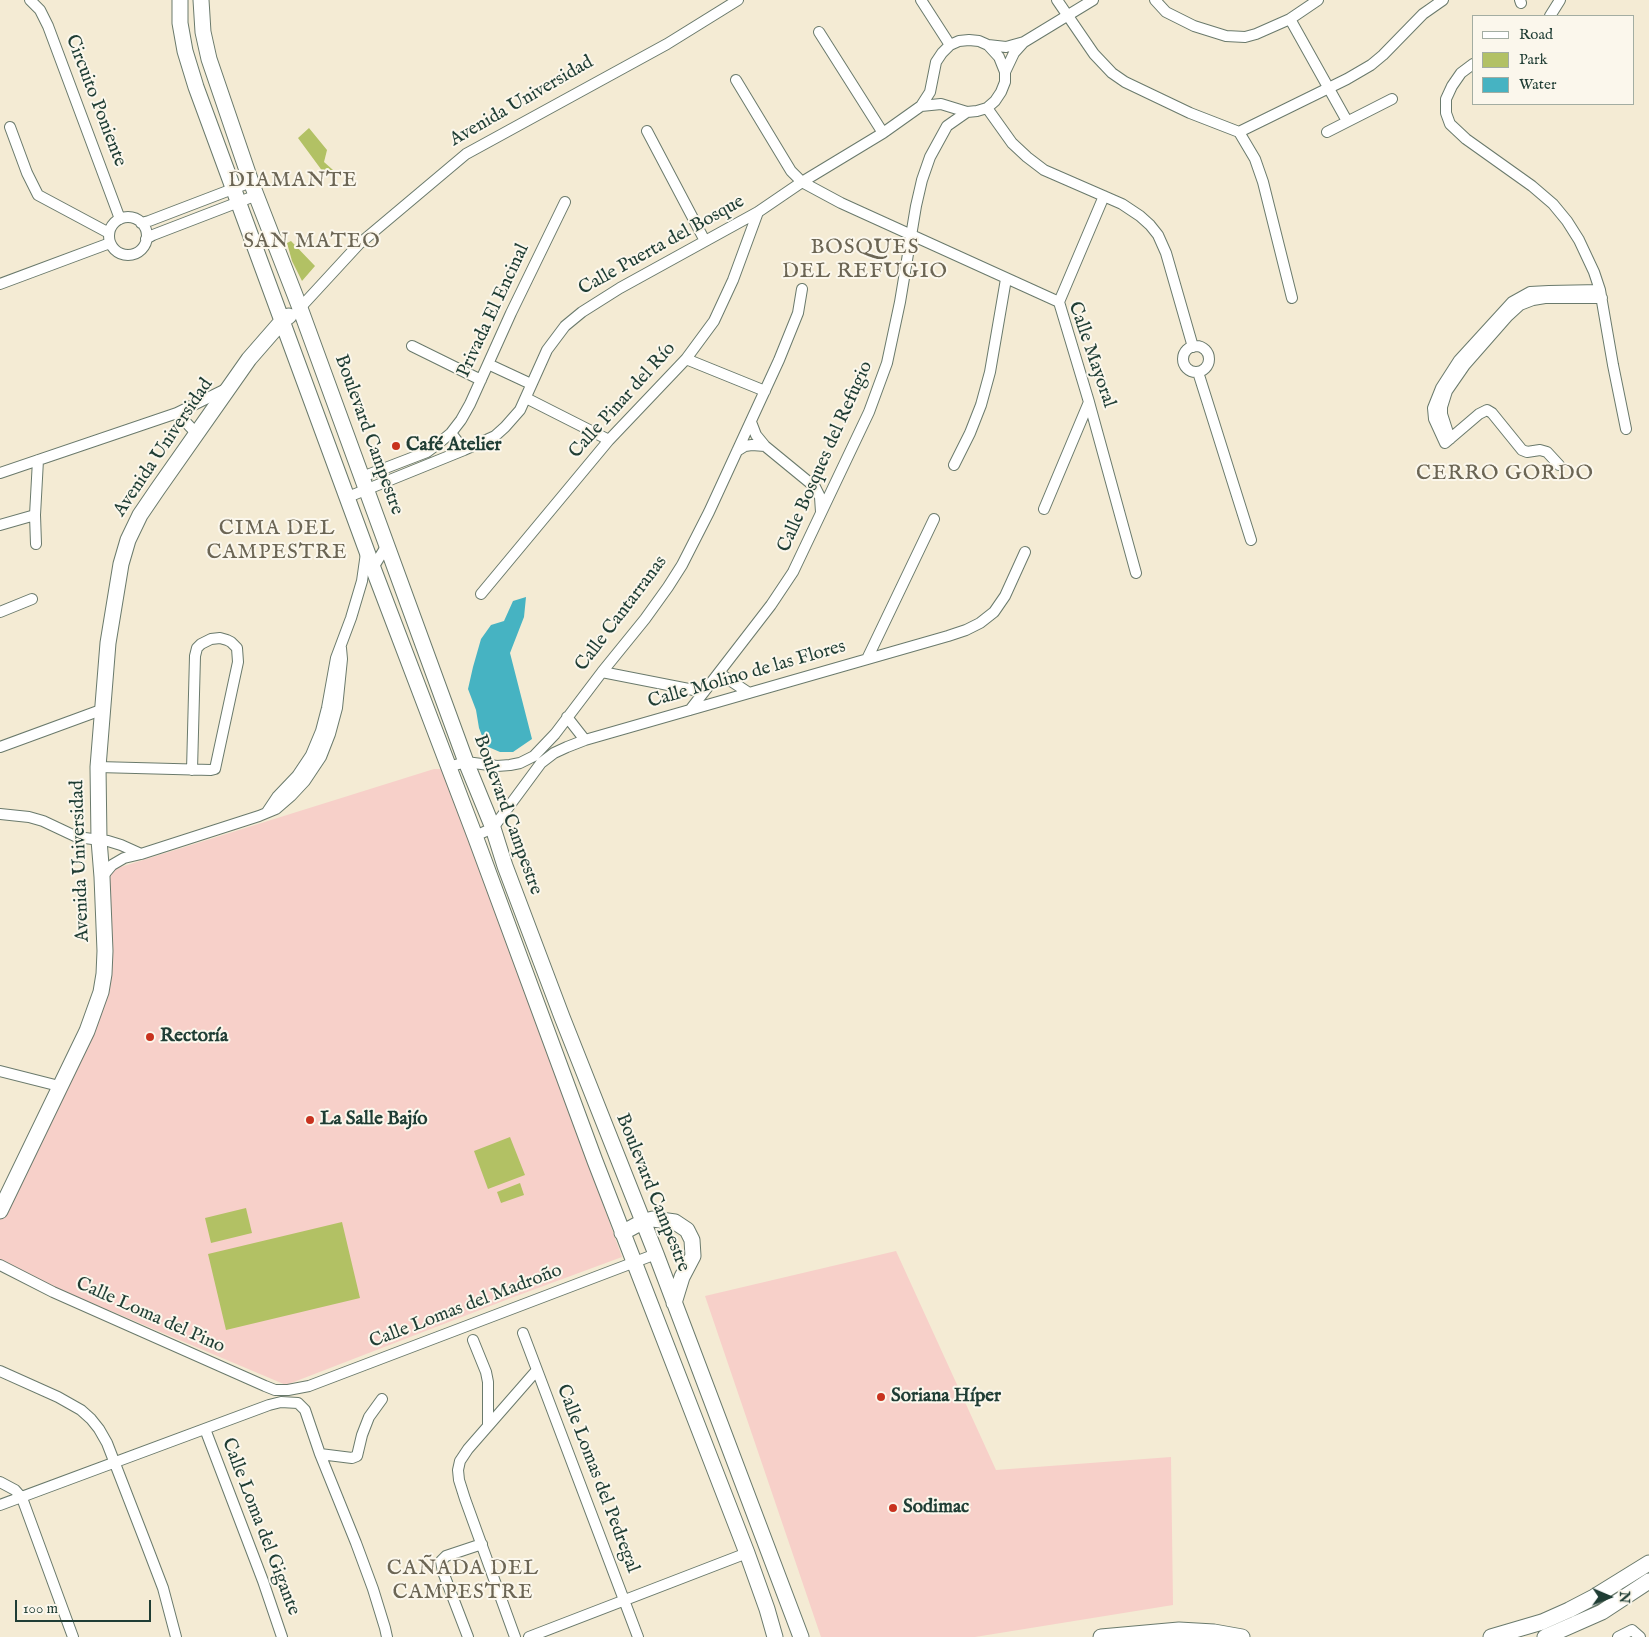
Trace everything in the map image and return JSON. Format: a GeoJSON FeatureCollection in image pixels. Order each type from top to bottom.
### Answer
{"type":"FeatureCollection","features":[{"type":"Feature","properties":{"kind":"street","name":"Circuito Poniente"},"geometry":{"type":"LineString","coordinates":[[30,0],[40,10],[48,26],[120,219]]}},
{"type":"Feature","properties":{"kind":"street","name":"Boulevard Campestre"},"geometry":{"type":"LineString","coordinates":[[180,0],[180,23],[185,51],[196,87],[366,550],[475,836],[622,1232],[747,1553],[775,1637]]}},
{"type":"Feature","properties":{"kind":"street","name":"Boulevard Campestre"},"geometry":{"type":"LineString","coordinates":[[201,0],[209,59],[254,189],[300,308],[555,999],[656,1254],[801,1637]]}},
{"type":"Feature","properties":{"kind":"street","name":"Avenida Universidad"},"geometry":{"type":"LineString","coordinates":[[0,1211],[87,1031],[101,992],[105,950],[99,840],[98,767],[101,710],[110,633],[121,564],[128,540],[140,515],[249,359],[283,320],[300,308],[359,244],[466,154],[667,44],[738,0]]}},
{"type":"Feature","properties":{"kind":"street"},"geometry":{"type":"LineString","coordinates":[[921,0],[950,45]]}},
{"type":"Feature","properties":{"kind":"street"},"geometry":{"type":"LineString","coordinates":[[1057,0],[1102,64],[1125,82],[1190,113],[1239,132],[1255,159],[1264,182],[1292,298]]}},
{"type":"Feature","properties":{"kind":"street"},"geometry":{"type":"LineString","coordinates":[[921,106],[930,92],[936,62],[950,45],[959,41],[969,40],[1006,47],[1024,42],[1093,0]]}},
{"type":"Feature","properties":{"kind":"street"},"geometry":{"type":"LineString","coordinates":[[1155,0],[1166,12],[1209,32],[1226,36],[1245,37],[1256,34],[1290,18],[1318,0]]}},
{"type":"Feature","properties":{"kind":"street"},"geometry":{"type":"LineString","coordinates":[[1239,132],[1347,79],[1371,65],[1423,14],[1443,0]]}},
{"type":"Feature","properties":{"kind":"street"},"geometry":{"type":"LineString","coordinates":[[1551,15],[1560,0]]}},
{"type":"Feature","properties":{"kind":"street"},"geometry":{"type":"LineString","coordinates":[[1290,18],[1347,121]]}},
{"type":"Feature","properties":{"kind":"street"},"geometry":{"type":"LineString","coordinates":[[819,32],[883,133]]}},
{"type":"Feature","properties":{"kind":"street"},"geometry":{"type":"LineString","coordinates":[[921,106],[941,104],[967,112],[987,108],[1001,92],[1005,72],[1014,53],[1024,42]]}},
{"type":"Feature","properties":{"kind":"street"},"geometry":{"type":"LineString","coordinates":[[988,45],[999,57],[1005,72]]}},
{"type":"Feature","properties":{"kind":"street"},"geometry":{"type":"LineString","coordinates":[[1472,65],[1461,73],[1446,99],[1446,113],[1450,124],[1466,140],[1532,186],[1553,204],[1579,240],[1594,272],[1601,294],[1612,365],[1626,429]]}},
{"type":"Feature","properties":{"kind":"street"},"geometry":{"type":"LineString","coordinates":[[736,80],[791,171],[802,182]]}},
{"type":"Feature","properties":{"kind":"street"},"geometry":{"type":"LineString","coordinates":[[1327,132],[1392,98]]}},
{"type":"Feature","properties":{"kind":"street","name":"Calle Puerta del Bosque"},"geometry":{"type":"LineString","coordinates":[[364,483],[464,450],[495,436],[520,410],[548,350],[565,326],[582,312],[620,288],[758,212],[802,182],[883,133],[921,106]]}},
{"type":"Feature","properties":{"kind":"street"},"geometry":{"type":"LineString","coordinates":[[987,108],[1012,142],[1044,170],[1122,204],[1140,216],[1158,235],[1166,254],[1193,347]]}},
{"type":"Feature","properties":{"kind":"street","name":"Calle Bosques del Refugio"},"geometry":{"type":"LineString","coordinates":[[690,710],[771,605],[793,572],[822,514],[869,412],[887,363],[900,302],[918,198],[930,157],[947,126],[967,112]]}},
{"type":"Feature","properties":{"kind":"street"},"geometry":{"type":"LineString","coordinates":[[10,127],[27,173],[38,195],[110,238]]}},
{"type":"Feature","properties":{"kind":"street"},"geometry":{"type":"LineString","coordinates":[[647,131],[705,242]]}},
{"type":"Feature","properties":{"kind":"street","name":"Calle Mayoral"},"geometry":{"type":"LineString","coordinates":[[802,182],[841,202],[1059,302],[1089,402],[1136,573]]}},
{"type":"Feature","properties":{"kind":"street"},"geometry":{"type":"LineString","coordinates":[[146,240],[153,235],[254,189]]}},
{"type":"Feature","properties":{"kind":"street"},"geometry":{"type":"LineString","coordinates":[[141,223],[236,196]]}},
{"type":"Feature","properties":{"kind":"street"},"geometry":{"type":"LineString","coordinates":[[1059,302],[1104,196]]}},
{"type":"Feature","properties":{"kind":"street","name":"Privada El Encinal"},"geometry":{"type":"LineString","coordinates":[[451,433],[470,404],[515,304],[565,202]]}},
{"type":"Feature","properties":{"kind":"street","name":"Calle Pinar del Río"},"geometry":{"type":"LineString","coordinates":[[481,594],[609,440],[686,359],[714,321],[733,280],[758,212]]}},
{"type":"Feature","properties":{"kind":"street"},"geometry":{"type":"LineString","coordinates":[[131,218],[141,223],[145,230],[146,240],[144,246],[139,251],[133,255],[126,255],[114,249],[110,238],[111,227],[120,219],[131,218]]}},
{"type":"Feature","properties":{"kind":"street"},"geometry":{"type":"LineString","coordinates":[[0,284],[110,238]]}},
{"type":"Feature","properties":{"kind":"street"},"geometry":{"type":"LineString","coordinates":[[954,465],[970,434],[981,405],[990,372],[1006,279]]}},
{"type":"Feature","properties":{"kind":"street","name":"Calle Cantarranas"},"geometry":{"type":"LineString","coordinates":[[448,767],[466,762],[497,766],[520,763],[534,756],[555,734],[645,619],[682,565],[709,512],[765,391],[798,312],[802,289]]}},
{"type":"Feature","properties":{"kind":"street"},"geometry":{"type":"LineString","coordinates":[[1559,465],[1547,452],[1540,450],[1527,452],[1522,450],[1487,410],[1479,414],[1448,441],[1434,419],[1437,408],[1465,365],[1508,316],[1520,306],[1533,300],[1545,298],[1601,294]]}},
{"type":"Feature","properties":{"kind":"street"},"geometry":{"type":"LineString","coordinates":[[412,346],[481,380]]}},
{"type":"Feature","properties":{"kind":"street"},"geometry":{"type":"LineString","coordinates":[[1193,347],[1201,348],[1207,353],[1208,357],[1207,365],[1202,371],[1198,372],[1187,369],[1183,362],[1186,351],[1193,347]]}},
{"type":"Feature","properties":{"kind":"street"},"geometry":{"type":"LineString","coordinates":[[686,359],[765,391]]}},
{"type":"Feature","properties":{"kind":"street"},"geometry":{"type":"LineString","coordinates":[[488,364],[532,384]]}},
{"type":"Feature","properties":{"kind":"street"},"geometry":{"type":"LineString","coordinates":[[1198,372],[1251,540]]}},
{"type":"Feature","properties":{"kind":"street"},"geometry":{"type":"LineString","coordinates":[[0,473],[177,413],[229,388]]}},
{"type":"Feature","properties":{"kind":"street"},"geometry":{"type":"LineString","coordinates":[[526,398],[609,440]]}},
{"type":"Feature","properties":{"kind":"street"},"geometry":{"type":"LineString","coordinates":[[1044,509],[1089,402]]}},
{"type":"Feature","properties":{"kind":"street"},"geometry":{"type":"LineString","coordinates":[[177,413],[197,434]]}},
{"type":"Feature","properties":{"kind":"street"},"geometry":{"type":"LineString","coordinates":[[750,422],[756,435],[765,446],[816,487],[820,497],[822,514]]}},
{"type":"Feature","properties":{"kind":"street"},"geometry":{"type":"LineString","coordinates":[[451,433],[464,450]]}},
{"type":"Feature","properties":{"kind":"street","name":"Calle Puerta del Bosque"},"geometry":{"type":"LineString","coordinates":[[348,497],[364,483],[426,452],[451,433]]}},
{"type":"Feature","properties":{"kind":"street"},"geometry":{"type":"LineString","coordinates":[[737,451],[745,446],[765,446]]}},
{"type":"Feature","properties":{"kind":"street"},"geometry":{"type":"LineString","coordinates":[[36,544],[35,516],[38,460]]}},
{"type":"Feature","properties":{"kind":"street"},"geometry":{"type":"LineString","coordinates":[[0,525],[35,516]]}},
{"type":"Feature","properties":{"kind":"street"},"geometry":{"type":"LineString","coordinates":[[867,659],[934,519]]}},
{"type":"Feature","properties":{"kind":"street"},"geometry":{"type":"LineString","coordinates":[[362,581],[373,568],[387,545]]}},
{"type":"Feature","properties":{"kind":"street"},"geometry":{"type":"LineString","coordinates":[[102,877],[112,865],[124,858],[248,820],[276,809],[305,781],[321,757],[337,708],[342,659],[341,648],[362,581],[366,550]]}},
{"type":"Feature","properties":{"kind":"street","name":"Calle Molino de las Flores"},"geometry":{"type":"LineString","coordinates":[[475,836],[493,828],[541,763],[554,752],[586,740],[966,630],[980,623],[994,612],[1005,596],[1025,552]]}},
{"type":"Feature","properties":{"kind":"street"},"geometry":{"type":"LineString","coordinates":[[0,612],[32,599]]}},
{"type":"Feature","properties":{"kind":"street"},"geometry":{"type":"LineString","coordinates":[[98,767],[192,770],[211,770],[217,767],[238,662],[237,648],[231,642],[220,638],[211,639],[201,644],[197,648],[195,656],[192,770]]}},
{"type":"Feature","properties":{"kind":"street"},"geometry":{"type":"LineString","coordinates":[[602,672],[704,692]]}},
{"type":"Feature","properties":{"kind":"street"},"geometry":{"type":"LineString","coordinates":[[719,673],[749,693]]}},
{"type":"Feature","properties":{"kind":"street"},"geometry":{"type":"LineString","coordinates":[[0,747],[101,710]]}},
{"type":"Feature","properties":{"kind":"street"},"geometry":{"type":"LineString","coordinates":[[567,717],[586,740]]}},
{"type":"Feature","properties":{"kind":"street"},"geometry":{"type":"LineString","coordinates":[[0,814],[29,817],[43,821],[77,837],[121,845],[141,854]]}},
{"type":"Feature","properties":{"kind":"street"},"geometry":{"type":"LineString","coordinates":[[0,1071],[59,1086]]}},
{"type":"Feature","properties":{"kind":"street"},"geometry":{"type":"LineString","coordinates":[[622,1232],[642,1222],[656,1219],[675,1222],[687,1230],[692,1240],[693,1256],[682,1278],[674,1302]]}},
{"type":"Feature","properties":{"kind":"street","name":"Calle Lomas del Madroño"},"geometry":{"type":"LineString","coordinates":[[288,1390],[309,1386],[656,1254]]}},
{"type":"Feature","properties":{"kind":"street","name":"Calle Loma del Pino"},"geometry":{"type":"LineString","coordinates":[[0,1265],[53,1292],[265,1386],[275,1390],[288,1390]]}},
{"type":"Feature","properties":{"kind":"street","name":"Calle Lomas del Pedregal"},"geometry":{"type":"LineString","coordinates":[[523,1332],[638,1637]]}},
{"type":"Feature","properties":{"kind":"street"},"geometry":{"type":"LineString","coordinates":[[473,1340],[488,1382],[488,1425]]}},
{"type":"Feature","properties":{"kind":"street"},"geometry":{"type":"LineString","coordinates":[[515,1637],[459,1480],[458,1470],[460,1461],[468,1448],[537,1370]]}},
{"type":"Feature","properties":{"kind":"street"},"geometry":{"type":"LineString","coordinates":[[0,1371],[58,1397],[80,1410],[99,1429],[115,1463],[163,1588],[176,1637]]}},
{"type":"Feature","properties":{"kind":"street"},"geometry":{"type":"LineString","coordinates":[[320,1454],[352,1458],[357,1456],[369,1417],[382,1399]]}},
{"type":"Feature","properties":{"kind":"street"},"geometry":{"type":"LineString","coordinates":[[0,1505],[269,1405],[281,1402],[298,1403],[305,1410],[320,1454],[373,1589],[386,1637]]}},
{"type":"Feature","properties":{"kind":"street","name":"Calle Loma del Gigante"},"geometry":{"type":"LineString","coordinates":[[205,1429],[263,1581],[282,1637]]}},
{"type":"Feature","properties":{"kind":"street"},"geometry":{"type":"LineString","coordinates":[[0,1482],[15,1490],[22,1498],[73,1637]]}},
{"type":"Feature","properties":{"kind":"street"},"geometry":{"type":"LineString","coordinates":[[468,1637],[443,1572],[441,1561],[446,1556],[482,1544]]}},
{"type":"Feature","properties":{"kind":"street"},"geometry":{"type":"LineString","coordinates":[[529,1637],[747,1553]]}},
{"type":"Feature","properties":{"kind":"street"},"geometry":{"type":"LineString","coordinates":[[1491,1637],[1542,1622],[1569,1610],[1649,1563]]}},
{"type":"Feature","properties":{"kind":"street"},"geometry":{"type":"LineString","coordinates":[[1545,1637],[1602,1612],[1649,1581]]}},
{"type":"Feature","properties":{"kind":"street"},"geometry":{"type":"LineString","coordinates":[[1101,1637],[1179,1630],[1214,1632],[1242,1637]]}},
{"type":"Feature","properties":{"kind":"street"},"geometry":{"type":"LineString","coordinates":[[1618,1637],[1636,1634]]}},
{"type":"Feature","properties":{"kind":"shaded area","name":"La Salle Bajío"},"geometry":{"type":"Polygon","coordinates":[[[434,769],[446,769],[622,1257],[286,1385],[0,1264],[0,1217],[95,1022],[108,871],[434,769]]]}},
{"type":"Feature","properties":{"kind":"shaded area"},"geometry":{"type":"Polygon","coordinates":[[[896,1251],[996,1470],[1171,1457],[1173,1605],[975,1637],[821,1637],[705,1296],[896,1251]]]}},
{"type":"Feature","properties":{"kind":"green space"},"geometry":{"type":"Polygon","coordinates":[[[309,128],[327,150],[324,162],[333,170],[326,176],[298,138],[309,128]]]}},
{"type":"Feature","properties":{"kind":"green space"},"geometry":{"type":"Polygon","coordinates":[[[291,241],[315,266],[302,281],[292,261],[287,243],[291,241]]]}},
{"type":"Feature","properties":{"kind":"green space"},"geometry":{"type":"Polygon","coordinates":[[[510,1137],[525,1175],[488,1189],[474,1151],[510,1137]]]}},
{"type":"Feature","properties":{"kind":"green space"},"geometry":{"type":"Polygon","coordinates":[[[520,1183],[524,1195],[501,1203],[497,1192],[520,1183]]]}},
{"type":"Feature","properties":{"kind":"green space"},"geometry":{"type":"Polygon","coordinates":[[[246,1208],[252,1233],[211,1243],[205,1218],[246,1208]]]}},
{"type":"Feature","properties":{"kind":"green space"},"geometry":{"type":"Polygon","coordinates":[[[342,1222],[360,1298],[226,1330],[208,1254],[342,1222]]]}},
{"type":"Feature","properties":{"kind":"water"},"geometry":{"type":"Polygon","coordinates":[[[526,597],[524,617],[510,653],[532,739],[513,752],[500,752],[486,746],[468,689],[481,639],[491,625],[504,621],[513,601],[526,597]]]}},
{"type":"Feature","properties":{"kind":"place","name":"Café Atelier"},"geometry":{"type":"Point","coordinates":[396,446]}},
{"type":"Feature","properties":{"kind":"place","name":"Rectoría"},"geometry":{"type":"Point","coordinates":[150,1037]}},
{"type":"Feature","properties":{"kind":"place","name":"La Salle Bajío"},"geometry":{"type":"Point","coordinates":[310,1120]}},
{"type":"Feature","properties":{"kind":"place","name":"Soriana Híper"},"geometry":{"type":"Point","coordinates":[881,1397]}},
{"type":"Feature","properties":{"kind":"place","name":"Sodimac"},"geometry":{"type":"Point","coordinates":[893,1508]}},
{"type":"Feature","properties":{"kind":"district","name":"DIAMANTE"},"geometry":{"type":"Point","coordinates":[293,182]}},
{"type":"Feature","properties":{"kind":"district","name":"SAN MATEO"},"geometry":{"type":"Point","coordinates":[312,243]}},
{"type":"Feature","properties":{"kind":"district","name":"BOSQUES DEL REFUGIO"},"geometry":{"type":"Point","coordinates":[865,261]}},
{"type":"Feature","properties":{"kind":"district","name":"CERRO GORDO"},"geometry":{"type":"Point","coordinates":[1505,475]}},
{"type":"Feature","properties":{"kind":"district","name":"CIMA DEL CAMPESTRE"},"geometry":{"type":"Point","coordinates":[277,542]}},
{"type":"Feature","properties":{"kind":"district","name":"CAÑADA DEL CAMPESTRE"},"geometry":{"type":"Point","coordinates":[463,1582]}}]}
